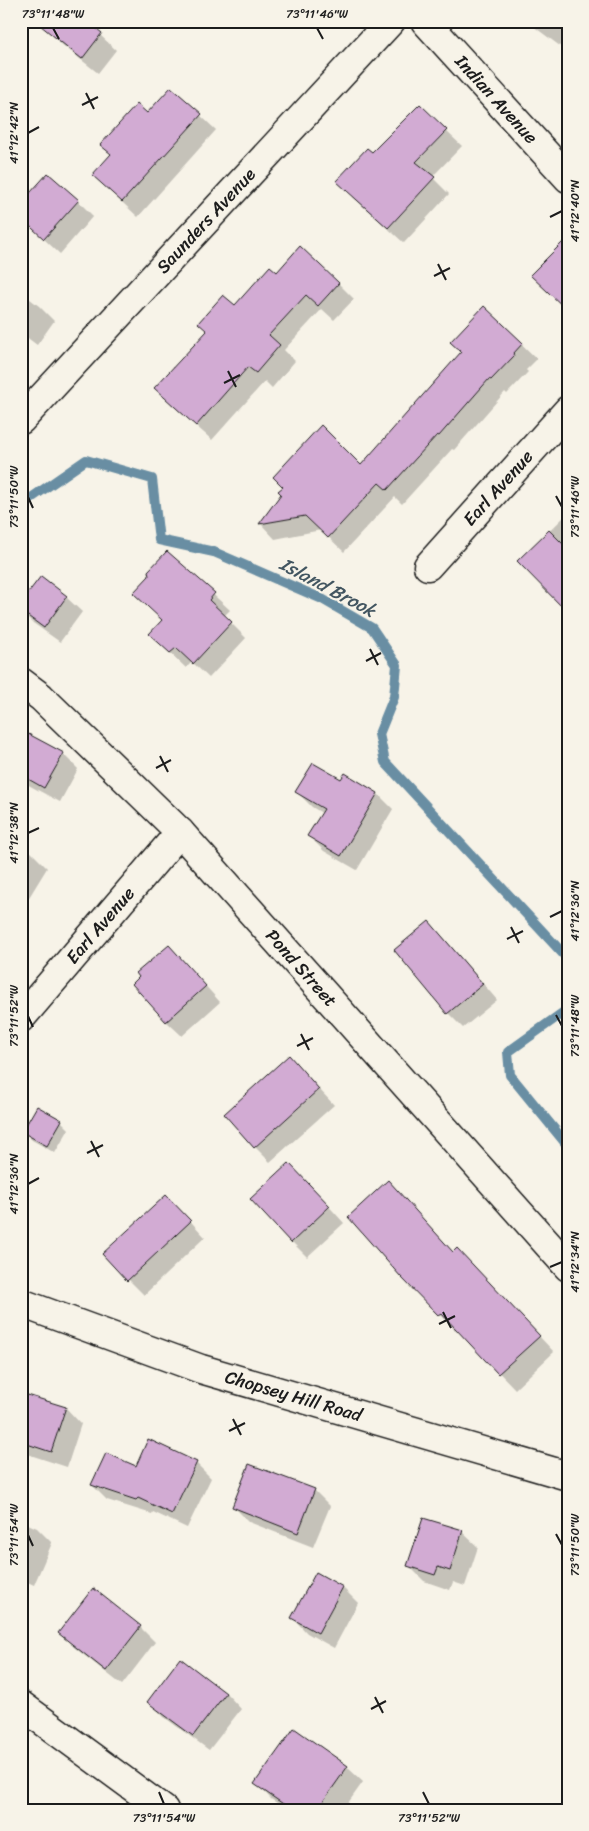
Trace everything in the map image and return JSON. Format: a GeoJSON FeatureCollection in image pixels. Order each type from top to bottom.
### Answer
{"type":"FeatureCollection","features":[{"type":"Feature","properties":{"kind":"street","name":"Saunders Avenue"},"geometry":{"type":"LineString","coordinates":[[21,420],[391,21]]}},
{"type":"Feature","properties":{"kind":"street","name":"Indian Avenue"},"geometry":{"type":"LineString","coordinates":[[425,21],[568,178]]}},
{"type":"Feature","properties":{"kind":"street","name":"Earl Avenue"},"geometry":{"type":"LineString","coordinates":[[428,566],[568,410]]}},
{"type":"Feature","properties":{"kind":"street","name":"Pond Street"},"geometry":{"type":"LineString","coordinates":[[21,682],[41,697],[180,832],[568,1267]]}},
{"type":"Feature","properties":{"kind":"street","name":"Earl Avenue"},"geometry":{"type":"LineString","coordinates":[[21,1018],[180,832]]}},
{"type":"Feature","properties":{"kind":"street","name":"Chopsey Hill Road"},"geometry":{"type":"LineString","coordinates":[[21,1303],[201,1369],[568,1476]]}},
{"type":"Feature","properties":{"kind":"street"},"geometry":{"type":"LineString","coordinates":[[21,1705],[164,1810]]}},
{"type":"Feature","properties":{"kind":"building"},"geometry":{"type":"Polygon","coordinates":[[[35,21],[87,21],[102,33],[82,59],[35,21]]]}},
{"type":"Feature","properties":{"kind":"building"},"geometry":{"type":"Polygon","coordinates":[[[171,87],[202,114],[122,202],[92,175],[111,154],[100,145],[137,104],[147,113],[171,87]]]}},
{"type":"Feature","properties":{"kind":"building"},"geometry":{"type":"Polygon","coordinates":[[[420,104],[447,130],[416,162],[435,177],[388,228],[336,181],[367,148],[372,152],[420,104]]]}},
{"type":"Feature","properties":{"kind":"building"},"geometry":{"type":"Polygon","coordinates":[[[48,173],[79,200],[44,239],[21,218],[21,203],[48,173]]]}},
{"type":"Feature","properties":{"kind":"building"},"geometry":{"type":"Polygon","coordinates":[[[568,237],[568,311],[530,275],[568,237]]]}},
{"type":"Feature","properties":{"kind":"building"},"geometry":{"type":"Polygon","coordinates":[[[300,246],[339,283],[318,306],[306,295],[269,335],[280,345],[256,373],[248,367],[196,426],[154,388],[207,331],[198,323],[223,295],[235,305],[270,266],[277,272],[300,246]]]}},
{"type":"Feature","properties":{"kind":"building"},"geometry":{"type":"Polygon","coordinates":[[[484,306],[523,343],[513,354],[514,356],[491,380],[489,379],[439,436],[437,435],[387,490],[379,483],[328,538],[305,516],[259,524],[281,494],[278,491],[283,487],[273,477],[321,425],[361,465],[461,352],[450,342],[484,306]]]}},
{"type":"Feature","properties":{"kind":"building"},"geometry":{"type":"Polygon","coordinates":[[[549,530],[568,549],[568,613],[517,561],[549,530]]]}},
{"type":"Feature","properties":{"kind":"building"},"geometry":{"type":"Polygon","coordinates":[[[167,551],[215,593],[209,600],[232,622],[193,664],[176,648],[170,653],[149,634],[162,620],[133,593],[149,576],[148,571],[167,551]]]}},
{"type":"Feature","properties":{"kind":"building"},"geometry":{"type":"Polygon","coordinates":[[[41,576],[67,596],[44,628],[21,611],[21,602],[41,576]]]}},
{"type":"Feature","properties":{"kind":"building"},"geometry":{"type":"Polygon","coordinates":[[[21,730],[64,753],[44,788],[21,775],[21,730]]]}},
{"type":"Feature","properties":{"kind":"building"},"geometry":{"type":"Polygon","coordinates":[[[313,763],[341,779],[345,773],[378,793],[341,856],[307,836],[324,809],[295,792],[313,763]]]}},
{"type":"Feature","properties":{"kind":"building"},"geometry":{"type":"Polygon","coordinates":[[[429,921],[483,984],[447,1014],[394,950],[429,921]]]}},
{"type":"Feature","properties":{"kind":"building"},"geometry":{"type":"Polygon","coordinates":[[[169,945],[206,986],[166,1022],[132,984],[139,977],[136,973],[169,945]]]}},
{"type":"Feature","properties":{"kind":"building"},"geometry":{"type":"Polygon","coordinates":[[[289,1055],[319,1089],[254,1148],[224,1114],[289,1055]]]}},
{"type":"Feature","properties":{"kind":"building"},"geometry":{"type":"Polygon","coordinates":[[[37,1106],[62,1120],[47,1146],[22,1132],[37,1106]]]}},
{"type":"Feature","properties":{"kind":"building"},"geometry":{"type":"Polygon","coordinates":[[[289,1163],[330,1206],[291,1243],[250,1199],[289,1163]]]}},
{"type":"Feature","properties":{"kind":"building"},"geometry":{"type":"Polygon","coordinates":[[[388,1180],[453,1252],[457,1248],[540,1336],[498,1374],[441,1313],[438,1315],[401,1277],[348,1217],[388,1180]]]}},
{"type":"Feature","properties":{"kind":"building"},"geometry":{"type":"Polygon","coordinates":[[[166,1195],[191,1221],[127,1281],[102,1254],[166,1195]]]}},
{"type":"Feature","properties":{"kind":"building"},"geometry":{"type":"Polygon","coordinates":[[[21,1393],[66,1407],[51,1452],[21,1442],[21,1393]]]}},
{"type":"Feature","properties":{"kind":"building"},"geometry":{"type":"Polygon","coordinates":[[[148,1439],[197,1462],[172,1514],[138,1498],[136,1500],[91,1485],[106,1453],[136,1466],[148,1439]]]}},
{"type":"Feature","properties":{"kind":"building"},"geometry":{"type":"Polygon","coordinates":[[[249,1464],[315,1489],[298,1533],[232,1507],[249,1464]]]}},
{"type":"Feature","properties":{"kind":"building"},"geometry":{"type":"Polygon","coordinates":[[[423,1518],[463,1530],[450,1571],[438,1567],[435,1575],[407,1566],[423,1518]]]}},
{"type":"Feature","properties":{"kind":"building"},"geometry":{"type":"Polygon","coordinates":[[[316,1572],[343,1587],[318,1633],[291,1618],[316,1572]]]}},
{"type":"Feature","properties":{"kind":"building"},"geometry":{"type":"Polygon","coordinates":[[[93,1588],[141,1626],[106,1671],[58,1633],[93,1588]]]}},
{"type":"Feature","properties":{"kind":"building"},"geometry":{"type":"Polygon","coordinates":[[[180,1658],[226,1693],[193,1736],[147,1702],[180,1658]]]}},
{"type":"Feature","properties":{"kind":"building"},"geometry":{"type":"Polygon","coordinates":[[[294,1728],[348,1766],[317,1810],[292,1810],[254,1784],[294,1728]]]}},
{"type":"Feature","properties":{"kind":"waterway","name":"Island Brook"},"geometry":{"type":"LineString","coordinates":[[21,505],[86,460],[152,479],[159,540],[214,552],[322,599],[372,628],[397,665],[394,697],[379,734],[385,762],[568,959]]}},
{"type":"Feature","properties":{"kind":"waterway","name":"Island Brook"},"geometry":{"type":"LineString","coordinates":[[568,1009],[508,1052],[510,1075],[568,1146]]}}]}
